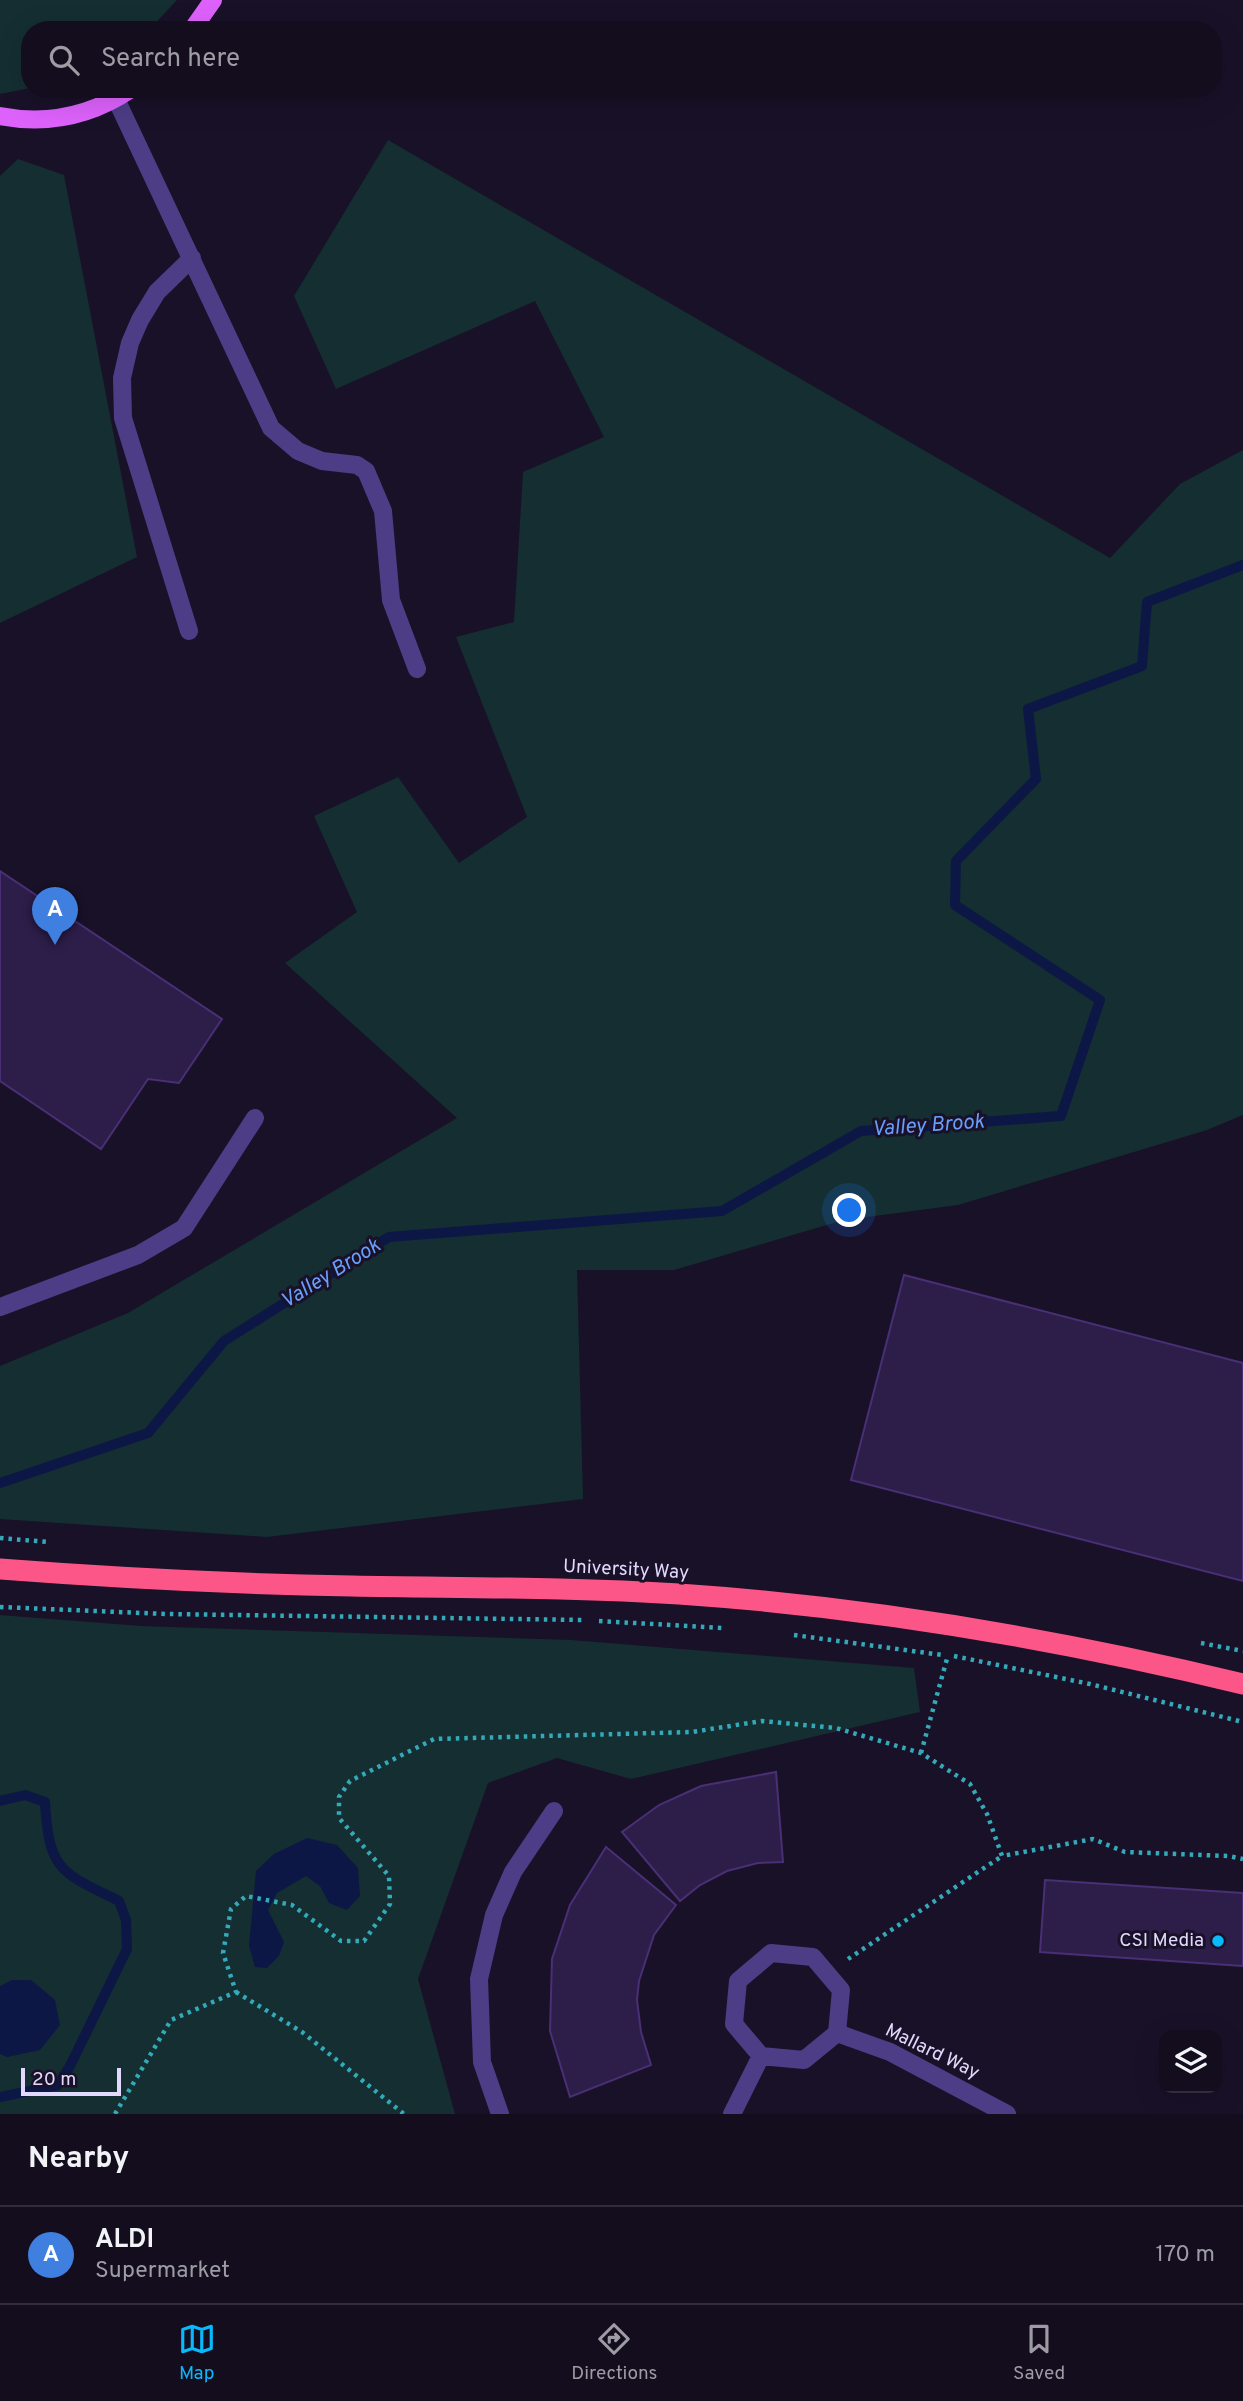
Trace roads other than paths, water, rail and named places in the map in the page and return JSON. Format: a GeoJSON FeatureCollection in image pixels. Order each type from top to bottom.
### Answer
{"type":"FeatureCollection","features":[{"type":"Feature","properties":{"kind":"highway","name":"University Way"},"geometry":{"type":"LineString","coordinates":[[0,1569],[169,1581],[600,1590],[729,1598],[952,1626],[1176,1668],[1243,1684]]}},
{"type":"Feature","properties":{"kind":"main road"},"geometry":{"type":"LineString","coordinates":[[198,21],[213,0]]}},
{"type":"Feature","properties":{"kind":"main road"},"geometry":{"type":"LineString","coordinates":[[0,116],[64,120],[115,98]]}},
{"type":"Feature","properties":{"kind":"street"},"geometry":{"type":"LineString","coordinates":[[126,98],[192,258],[271,428],[298,451],[322,461],[357,465],[366,471],[383,511],[391,600],[417,669]]}},
{"type":"Feature","properties":{"kind":"street"},"geometry":{"type":"LineString","coordinates":[[189,631],[123,418],[122,378],[130,343],[140,320],[157,292],[192,258]]}},
{"type":"Feature","properties":{"kind":"street"},"geometry":{"type":"LineString","coordinates":[[0,1307],[138,1255],[184,1228],[256,1118]]}},
{"type":"Feature","properties":{"kind":"street"},"geometry":{"type":"LineString","coordinates":[[500,2114],[482,2062],[479,1979],[494,1915],[513,1872],[554,1811]]}},
{"type":"Feature","properties":{"kind":"street"},"geometry":{"type":"LineString","coordinates":[[771,1953],[813,1957],[841,1990],[837,2033],[804,2060],[761,2056],[734,2024],[738,1981],[771,1953]]}},
{"type":"Feature","properties":{"kind":"street","name":"Mallard Way"},"geometry":{"type":"LineString","coordinates":[[837,2033],[890,2052],[1007,2114]]}},
{"type":"Feature","properties":{"kind":"street"},"geometry":{"type":"LineString","coordinates":[[732,2114],[761,2056]]}},
{"type":"Feature","properties":{"kind":"waterway","name":"Valley Brook"},"geometry":{"type":"LineString","coordinates":[[0,1483],[148,1433],[224,1341],[389,1237],[722,1211],[861,1131],[1061,1116],[1100,1000],[955,905],[956,861],[1036,779],[1028,709],[1142,666],[1147,602],[1243,565]]}},
{"type":"Feature","properties":{"kind":"waterway","name":"Valley Brook"},"geometry":{"type":"LineString","coordinates":[[0,1801],[25,1795],[45,1802],[50,1843],[55,1856],[71,1875],[119,1901],[126,1920],[127,1949],[70,2066],[58,2085],[0,2097]]}},
{"type":"Feature","properties":{"kind":"place","name":"ALDI"},"geometry":{"type":"Point","coordinates":[55,945]}},
{"type":"Feature","properties":{"kind":"place","name":"CSI Media"},"geometry":{"type":"Point","coordinates":[1218,1941]}}]}
